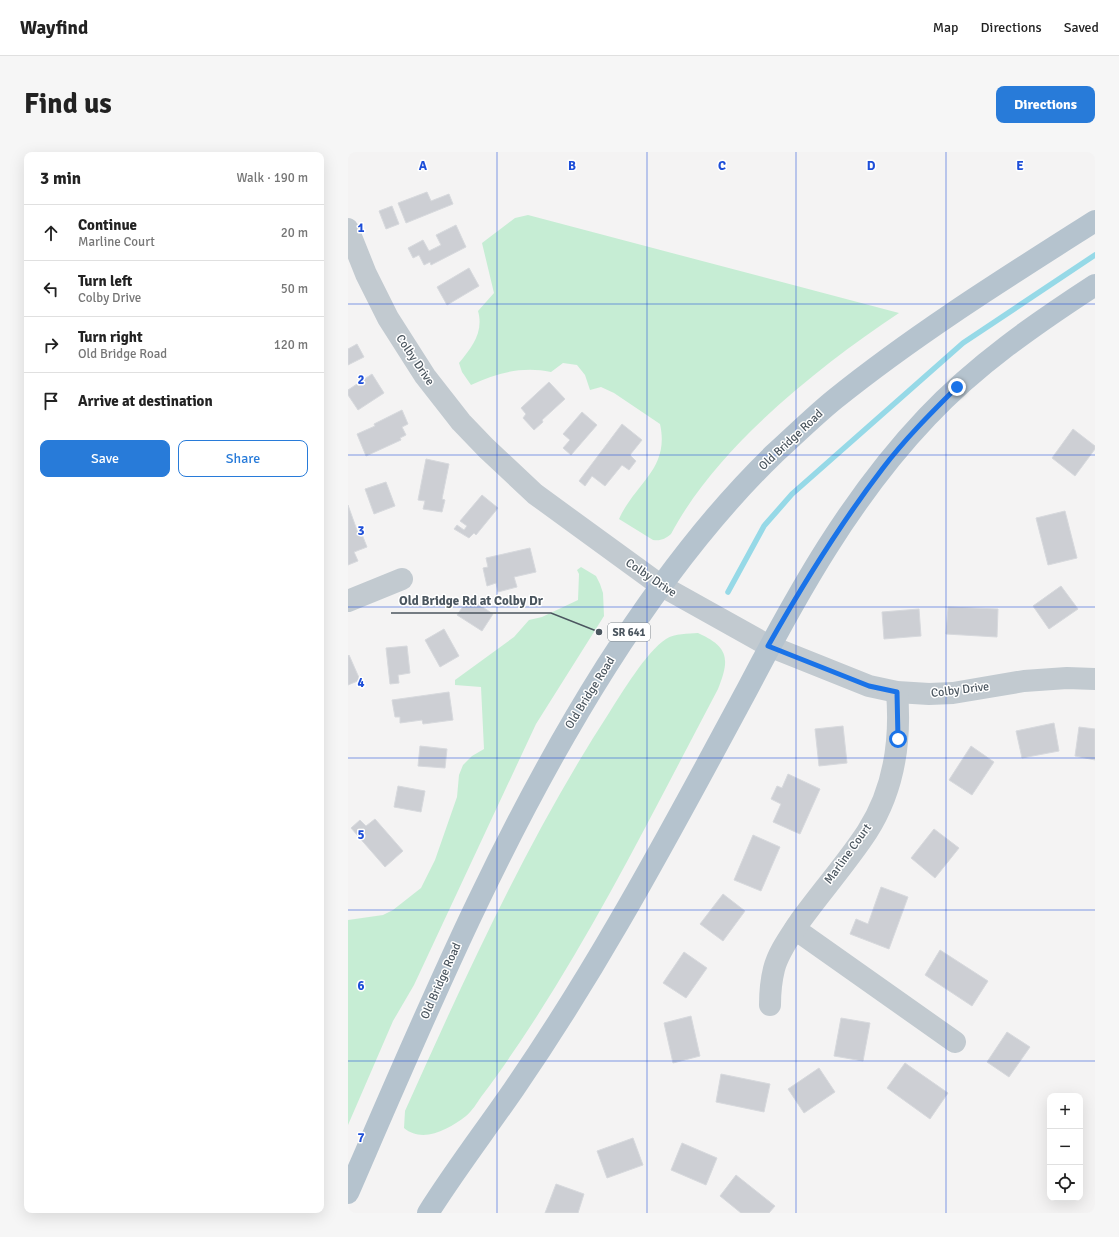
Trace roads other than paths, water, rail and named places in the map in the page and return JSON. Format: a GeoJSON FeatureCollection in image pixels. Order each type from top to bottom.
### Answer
{"type":"FeatureCollection","features":[{"type":"Feature","properties":{"kind":"main road","name":"Old Bridge Road"},"geometry":{"type":"LineString","coordinates":[[348,1193],[440,981],[480,896],[540,778],[573,720],[660,585],[735,494],[772,456],[832,401],[935,325],[1095,221]]}},
{"type":"Feature","properties":{"kind":"main road"},"geometry":{"type":"LineString","coordinates":[[428,1213],[515,1088],[569,1006],[620,920],[804,582],[883,467],[926,418],[957,387],[998,352],[1043,319],[1095,285]]}},
{"type":"Feature","properties":{"kind":"street","name":"Colby Drive"},"geometry":{"type":"LineString","coordinates":[[348,229],[366,274],[388,318],[425,376],[461,422],[486,448],[536,494],[660,585],[768,646],[855,681],[897,692],[929,694],[953,693],[1024,681],[1067,678],[1095,679]]}},
{"type":"Feature","properties":{"kind":"street"},"geometry":{"type":"LineString","coordinates":[[348,601],[402,579]]}},
{"type":"Feature","properties":{"kind":"street","name":"Marline Court"},"geometry":{"type":"LineString","coordinates":[[770,1006],[774,969],[780,952],[795,929],[867,831],[882,801],[892,774],[898,739],[897,692]]}},
{"type":"Feature","properties":{"kind":"street"},"geometry":{"type":"LineString","coordinates":[[795,929],[955,1042]]}},
{"type":"Feature","properties":{"kind":"waterway"},"geometry":{"type":"LineString","coordinates":[[728,592],[764,526],[792,494],[963,343],[1095,255]]}},
{"type":"Feature","properties":{"kind":"place","name":"Old Bridge Rd at Colby Dr"},"geometry":{"type":"Point","coordinates":[599,632]}}]}
